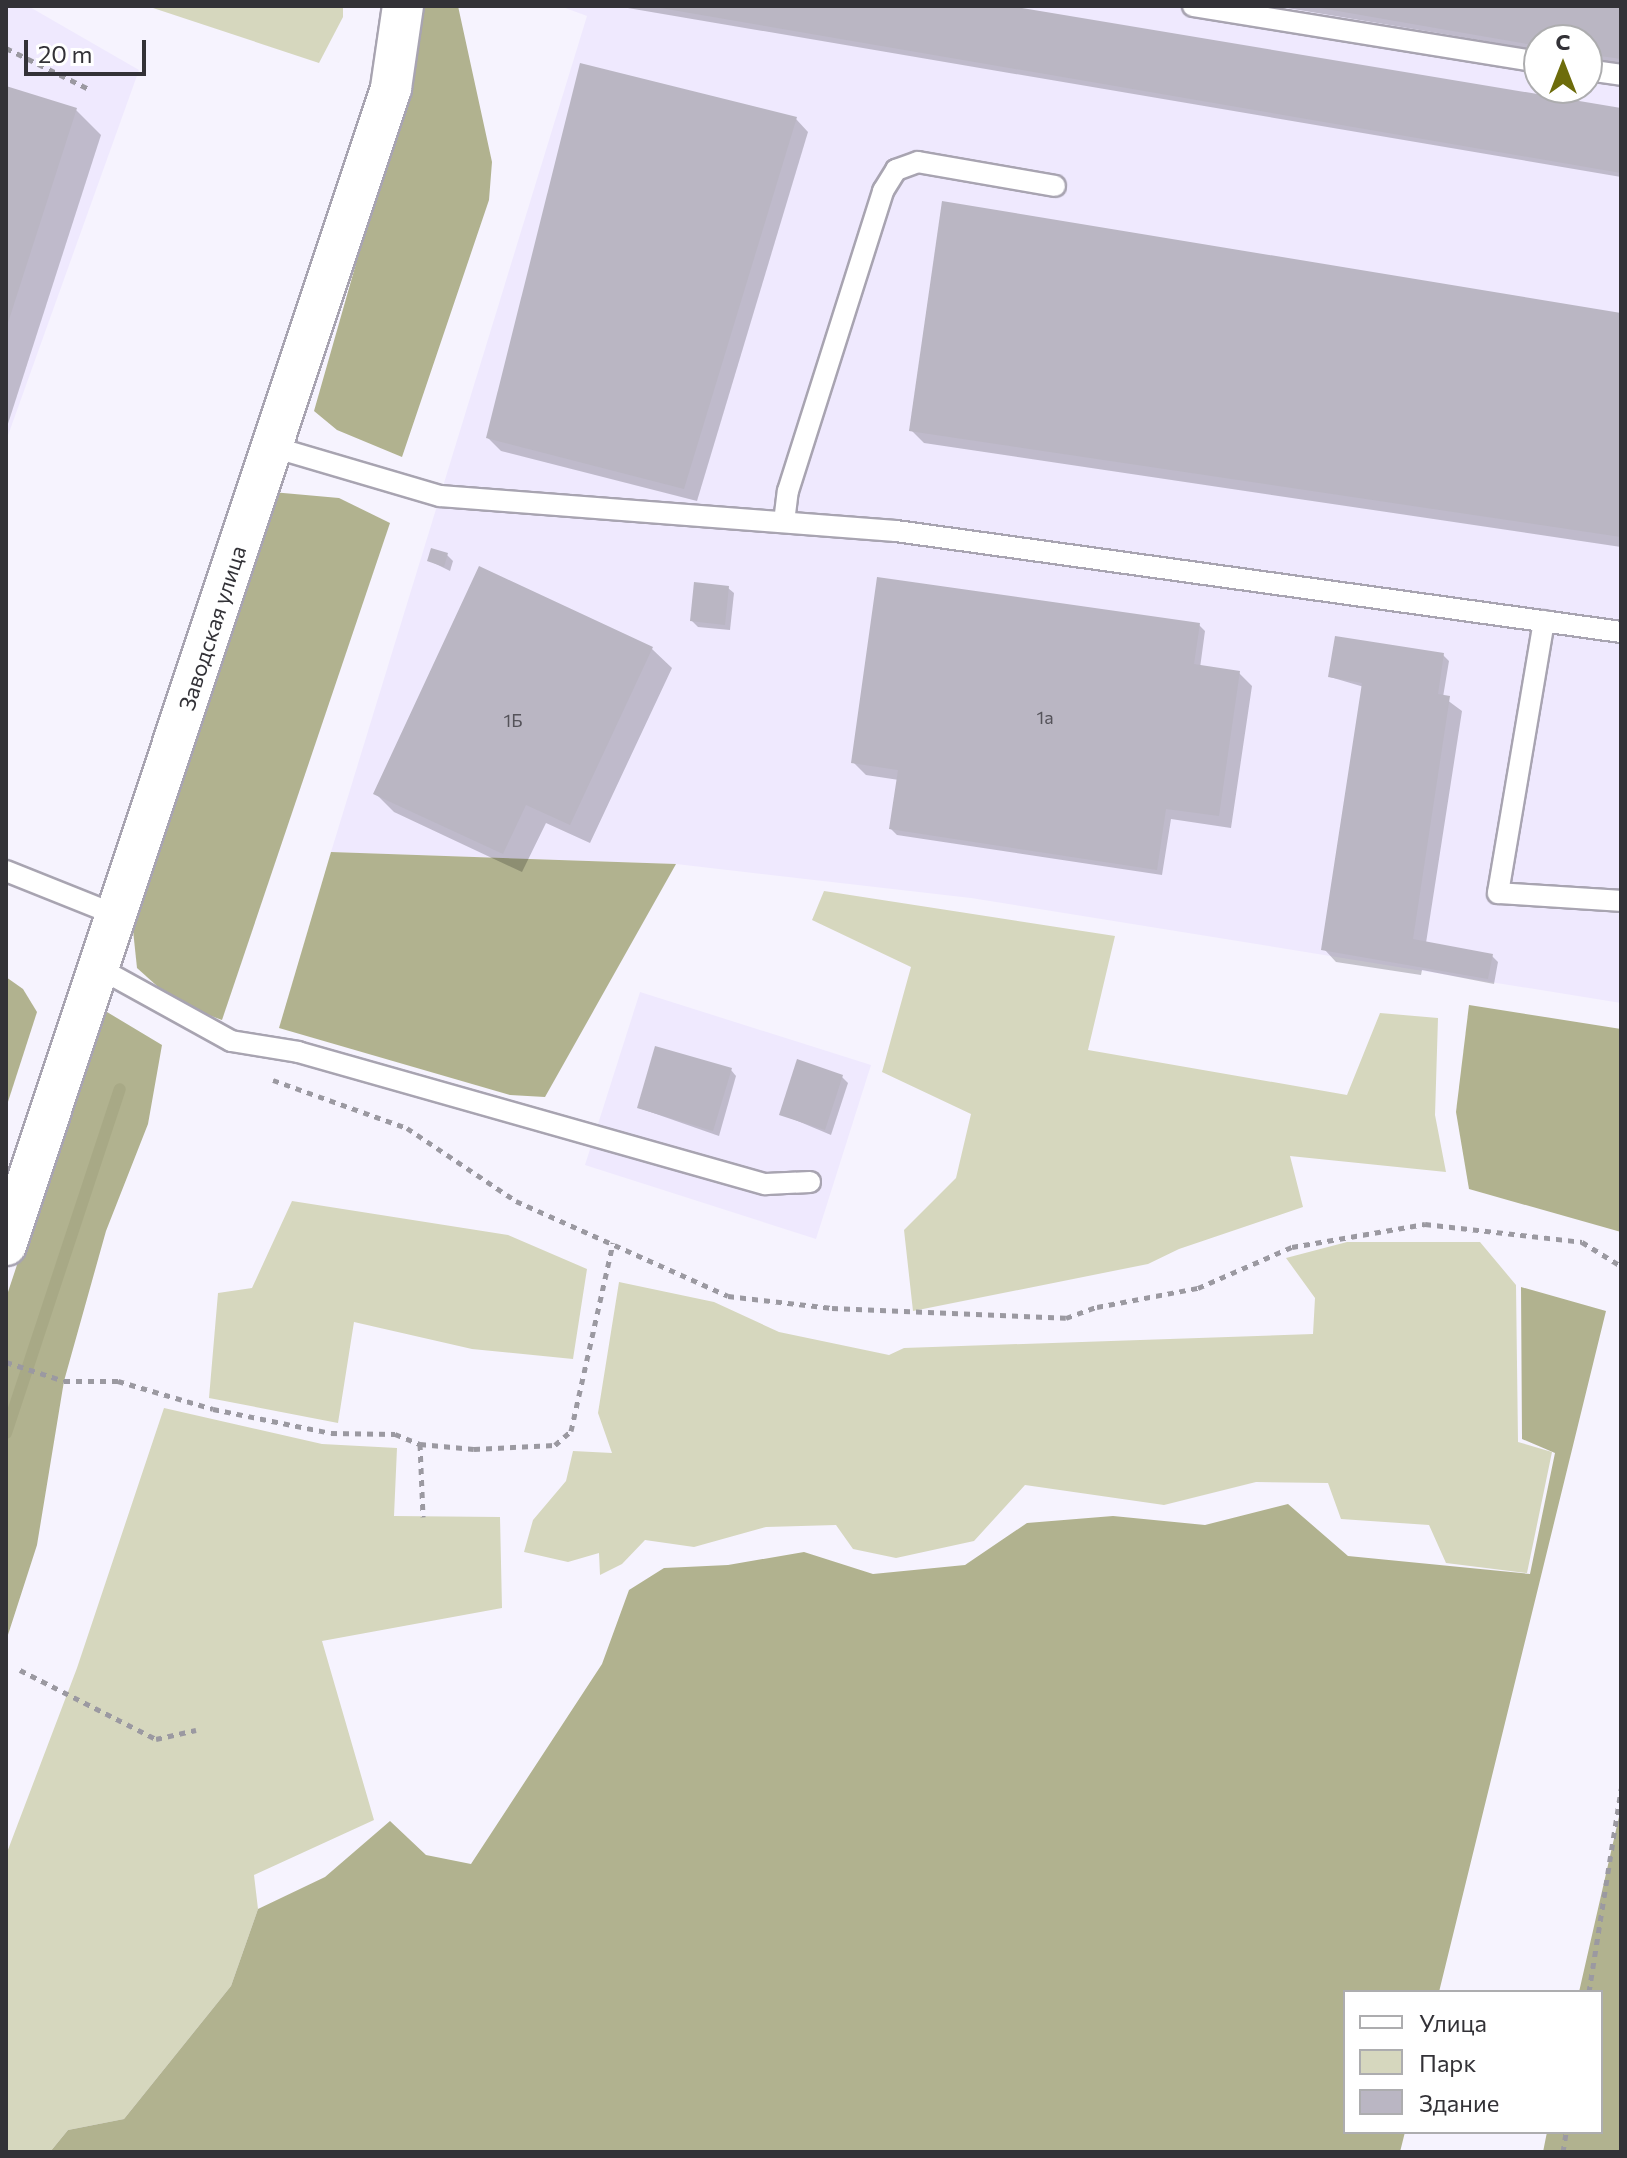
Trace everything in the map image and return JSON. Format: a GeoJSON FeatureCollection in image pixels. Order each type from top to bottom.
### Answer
{"type":"FeatureCollection","features":[{"type":"Feature","properties":{"kind":"street","name":"Заводская улица"},"geometry":{"type":"LineString","coordinates":[[6,1245],[391,88],[403,6]]}},
{"type":"Feature","properties":{"kind":"lane"},"geometry":{"type":"LineString","coordinates":[[1193,6],[1523,59]]}},
{"type":"Feature","properties":{"kind":"lane"},"geometry":{"type":"LineString","coordinates":[[784,522],[788,491],[883,191],[896,170],[918,162],[1055,186]]}},
{"type":"Feature","properties":{"kind":"lane"},"geometry":{"type":"LineString","coordinates":[[273,447],[440,496],[912,533],[1621,632]]}},
{"type":"Feature","properties":{"kind":"lane"},"geometry":{"type":"LineString","coordinates":[[1544,621],[1498,893],[1621,901]]}},
{"type":"Feature","properties":{"kind":"lane"},"geometry":{"type":"LineString","coordinates":[[6,871],[116,915]]}},
{"type":"Feature","properties":{"kind":"lane"},"geometry":{"type":"LineString","coordinates":[[99,968],[231,1041],[298,1052],[766,1184],[810,1182]]}},
{"type":"Feature","properties":{"kind":"path"},"geometry":{"type":"LineString","coordinates":[[6,48],[89,89]]}},
{"type":"Feature","properties":{"kind":"path"},"geometry":{"type":"LineString","coordinates":[[231,1041],[277,1084],[407,1128],[516,1201],[728,1296],[832,1308],[1066,1318],[1097,1307],[1198,1288],[1292,1247],[1425,1224],[1582,1242],[1621,1266]]}},
{"type":"Feature","properties":{"kind":"path"},"geometry":{"type":"LineString","coordinates":[[6,1362],[64,1381],[118,1381],[213,1409],[331,1433],[395,1434],[420,1444],[474,1449],[555,1445],[571,1431],[613,1243]]}},
{"type":"Feature","properties":{"kind":"path"},"geometry":{"type":"LineString","coordinates":[[420,1444],[423,1517]]}},
{"type":"Feature","properties":{"kind":"path"},"geometry":{"type":"LineString","coordinates":[[20,1670],[156,1739],[196,1730]]}},
{"type":"Feature","properties":{"kind":"path"},"geometry":{"type":"LineString","coordinates":[[1589,1990],[1621,1789]]}},
{"type":"Feature","properties":{"kind":"shaded area"},"geometry":{"type":"Polygon","coordinates":[[[6,6],[28,6],[139,70],[6,441],[6,6]]]}},
{"type":"Feature","properties":{"kind":"shaded area"},"geometry":{"type":"Polygon","coordinates":[[[560,6],[1621,6],[1621,1003],[971,898],[676,864],[331,852],[587,16],[560,6]]]}},
{"type":"Feature","properties":{"kind":"shaded area"},"geometry":{"type":"Polygon","coordinates":[[[640,992],[871,1065],[816,1239],[585,1165],[640,992]]]}},
{"type":"Feature","properties":{"kind":"green space"},"geometry":{"type":"Polygon","coordinates":[[[147,6],[343,6],[343,17],[319,63],[147,6]]]}},
{"type":"Feature","properties":{"kind":"green space"},"geometry":{"type":"Polygon","coordinates":[[[418,6],[458,6],[492,162],[489,200],[402,457],[337,430],[314,411],[408,81],[418,6]]]}},
{"type":"Feature","properties":{"kind":"green space"},"geometry":{"type":"Polygon","coordinates":[[[272,492],[339,498],[390,523],[222,1020],[176,1003],[137,968],[133,930],[272,492]]]}},
{"type":"Feature","properties":{"kind":"green space"},"geometry":{"type":"Polygon","coordinates":[[[331,852],[676,864],[545,1097],[510,1095],[279,1028],[331,852]]]}},
{"type":"Feature","properties":{"kind":"green space"},"geometry":{"type":"Polygon","coordinates":[[[824,891],[1115,936],[1088,1050],[1347,1095],[1380,1013],[1438,1018],[1435,1115],[1446,1172],[1290,1156],[1303,1207],[1179,1249],[1148,1264],[913,1311],[904,1230],[956,1178],[971,1114],[882,1072],[911,967],[812,920],[824,891]]]}},
{"type":"Feature","properties":{"kind":"green space"},"geometry":{"type":"Polygon","coordinates":[[[6,977],[23,989],[37,1012],[6,1108],[6,977]]]}},
{"type":"Feature","properties":{"kind":"green space"},"geometry":{"type":"Polygon","coordinates":[[[1469,1005],[1621,1029],[1621,1232],[1469,1189],[1456,1112],[1469,1005]]]}},
{"type":"Feature","properties":{"kind":"green space"},"geometry":{"type":"Polygon","coordinates":[[[102,1009],[162,1045],[148,1124],[106,1231],[64,1381],[37,1545],[6,1641],[6,1298],[102,1009]]]}},
{"type":"Feature","properties":{"kind":"green space"},"geometry":{"type":"Polygon","coordinates":[[[292,1201],[508,1235],[587,1269],[573,1359],[472,1349],[354,1322],[338,1423],[209,1398],[218,1293],[252,1288],[292,1201]]]}},
{"type":"Feature","properties":{"kind":"green space"},"geometry":{"type":"Polygon","coordinates":[[[1347,1242],[1480,1242],[1516,1285],[1518,1442],[1552,1452],[1527,1573],[1446,1563],[1429,1525],[1341,1519],[1328,1483],[1256,1482],[1164,1505],[1025,1485],[974,1541],[896,1558],[853,1549],[836,1525],[766,1527],[694,1547],[645,1540],[622,1564],[600,1575],[599,1553],[568,1562],[524,1552],[533,1520],[566,1481],[573,1451],[612,1453],[598,1413],[619,1282],[714,1302],[779,1332],[889,1355],[904,1348],[1313,1334],[1315,1298],[1286,1258],[1347,1242]]]}},
{"type":"Feature","properties":{"kind":"green space"},"geometry":{"type":"Polygon","coordinates":[[[1521,1287],[1606,1311],[1439,1990],[1343,1990],[1343,2134],[1404,2134],[1400,2152],[50,2152],[68,2130],[124,2119],[231,1986],[258,1909],[325,1877],[390,1821],[426,1855],[471,1864],[602,1664],[629,1590],[664,1568],[728,1565],[804,1552],[873,1574],[965,1565],[1027,1523],[1113,1516],[1205,1525],[1288,1504],[1348,1556],[1530,1574],[1555,1453],[1522,1439],[1521,1287]]]}},
{"type":"Feature","properties":{"kind":"green space"},"geometry":{"type":"Polygon","coordinates":[[[164,1408],[322,1444],[397,1448],[394,1516],[500,1517],[502,1608],[322,1641],[374,1820],[254,1875],[258,1909],[231,1986],[124,2119],[68,2130],[50,2152],[6,2152],[6,1855],[77,1668],[164,1408]]]}},
{"type":"Feature","properties":{"kind":"green space"},"geometry":{"type":"Polygon","coordinates":[[[1621,1808],[1621,2152],[1543,2152],[1547,2134],[1603,2134],[1603,1990],[1579,1990],[1621,1808]]]}},
{"type":"Feature","properties":{"kind":"building"},"geometry":{"type":"Polygon","coordinates":[[[649,6],[1010,6],[1523,92],[1523,104],[1597,104],[1621,108],[1621,173],[649,6]]]}},
{"type":"Feature","properties":{"kind":"building"},"geometry":{"type":"Polygon","coordinates":[[[1309,6],[1621,6],[1621,59],[1603,56],[1603,24],[1523,24],[1523,43],[1309,6]]]}},
{"type":"Feature","properties":{"kind":"building"},"geometry":{"type":"Polygon","coordinates":[[[580,63],[797,117],[684,489],[486,438],[580,63]]]}},
{"type":"Feature","properties":{"kind":"building"},"geometry":{"type":"Polygon","coordinates":[[[6,86],[77,108],[7,326],[6,326],[6,86]]]}},
{"type":"Feature","properties":{"kind":"building"},"geometry":{"type":"Polygon","coordinates":[[[942,201],[1621,313],[1621,537],[909,431],[942,201]]]}},
{"type":"Feature","properties":{"kind":"building"},"geometry":{"type":"Polygon","coordinates":[[[431,548],[448,553],[444,567],[427,561],[431,548]]]}},
{"type":"Feature","properties":{"kind":"building"},"geometry":{"type":"Polygon","coordinates":[[[479,566],[653,647],[570,825],[526,805],[503,854],[373,794],[479,566]]]}},
{"type":"Feature","properties":{"kind":"building"},"geometry":{"type":"Polygon","coordinates":[[[877,577],[1200,623],[1194,664],[1240,671],[1219,816],[1166,809],[1157,870],[889,829],[898,770],[851,763],[877,577]]]}},
{"type":"Feature","properties":{"kind":"building"},"geometry":{"type":"Polygon","coordinates":[[[694,582],[729,586],[725,625],[690,621],[694,582]]]}},
{"type":"Feature","properties":{"kind":"building"},"geometry":{"type":"Polygon","coordinates":[[[1335,636],[1444,653],[1438,694],[1450,696],[1413,939],[1493,954],[1488,979],[1321,950],[1362,683],[1328,677],[1335,636]]]}},
{"type":"Feature","properties":{"kind":"building"},"geometry":{"type":"Polygon","coordinates":[[[655,1046],[732,1068],[713,1131],[637,1108],[655,1046]]]}},
{"type":"Feature","properties":{"kind":"building"},"geometry":{"type":"Polygon","coordinates":[[[797,1059],[843,1075],[825,1130],[779,1115],[797,1059]]]}},
{"type":"Feature","properties":{"kind":"waterway"},"geometry":{"type":"LineString","coordinates":[[6,1433],[120,1089]]}}]}
